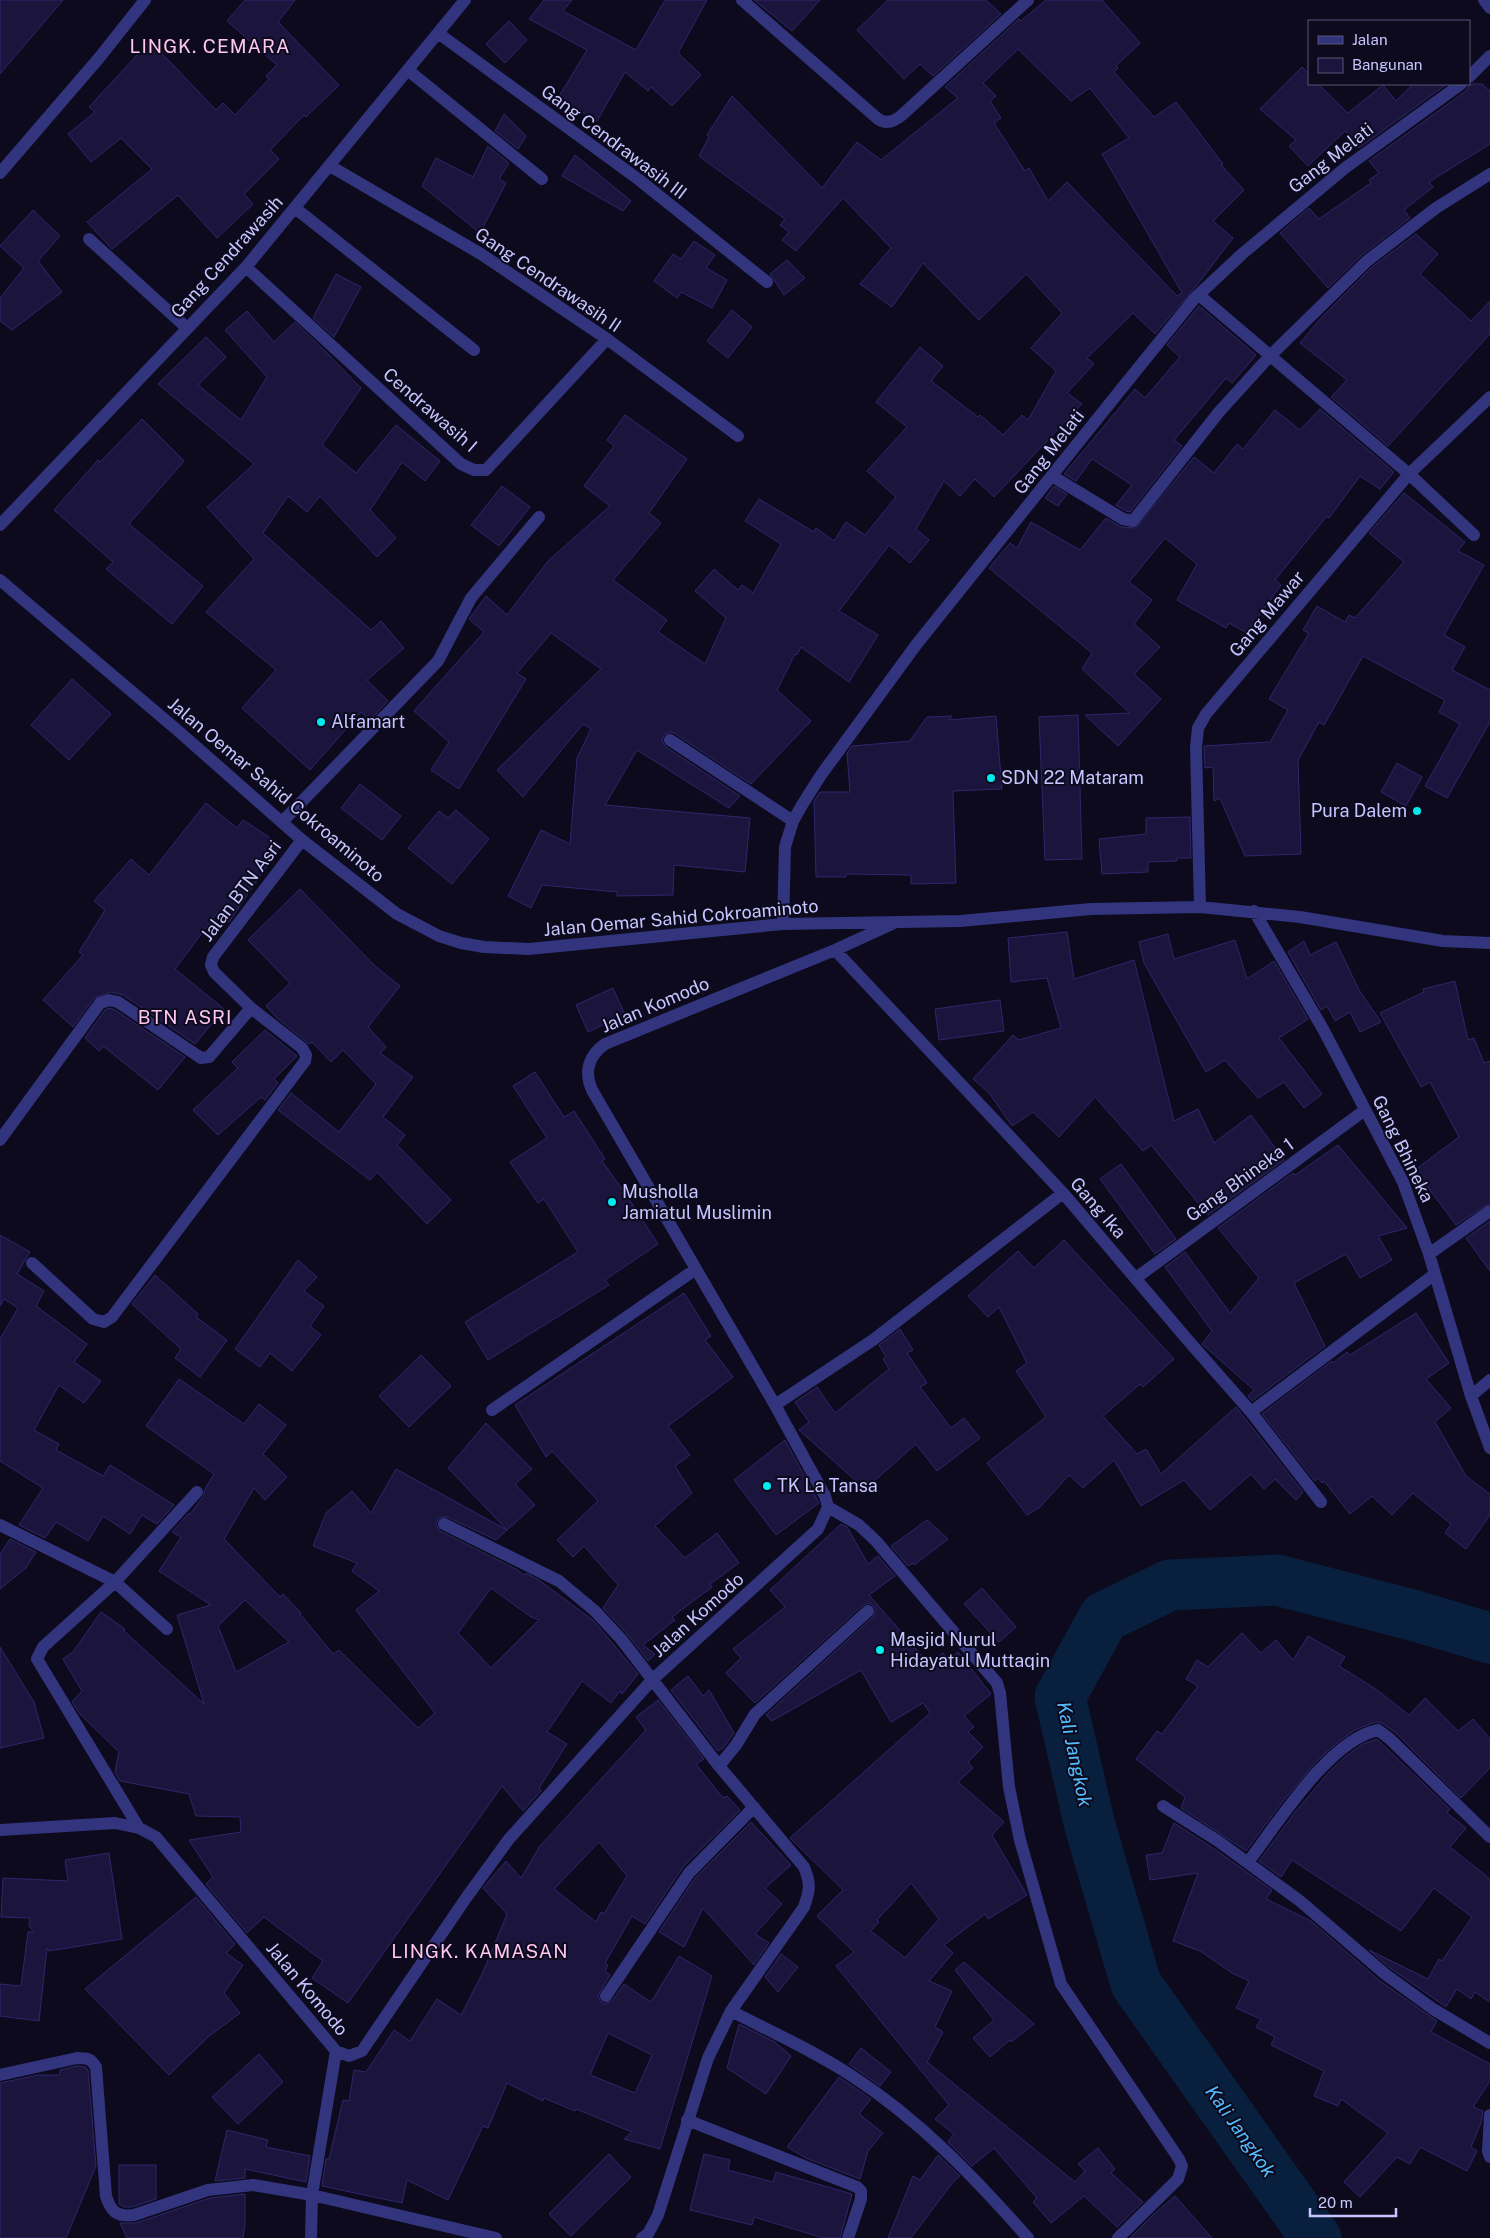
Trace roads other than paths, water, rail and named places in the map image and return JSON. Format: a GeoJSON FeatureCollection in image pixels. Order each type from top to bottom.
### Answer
{"type":"FeatureCollection","features":[{"type":"Feature","properties":{"kind":"street"},"geometry":{"type":"LineString","coordinates":[[0,173],[99,58],[144,0]]}},
{"type":"Feature","properties":{"kind":"street","name":"Gang Cendrawasih"},"geometry":{"type":"LineString","coordinates":[[0,526],[246,267],[409,71],[465,0]]}},
{"type":"Feature","properties":{"kind":"street"},"geometry":{"type":"LineString","coordinates":[[742,0],[872,114],[886,122],[895,120],[902,115],[1028,0]]}},
{"type":"Feature","properties":{"kind":"street"},"geometry":{"type":"LineString","coordinates":[[1484,0],[1490,8]]}},
{"type":"Feature","properties":{"kind":"street","name":"Gang Cendrawasih III"},"geometry":{"type":"LineString","coordinates":[[438,33],[638,178],[767,282]]}},
{"type":"Feature","properties":{"kind":"street"},"geometry":{"type":"LineString","coordinates":[[1470,76],[1490,56]]}},
{"type":"Feature","properties":{"kind":"street"},"geometry":{"type":"LineString","coordinates":[[409,71],[542,179]]}},
{"type":"Feature","properties":{"kind":"street","name":"Gang Melati"},"geometry":{"type":"LineString","coordinates":[[783,924],[785,847],[793,821],[821,775],[916,646],[1052,476],[1199,295],[1293,210],[1345,168],[1460,85]]}},
{"type":"Feature","properties":{"kind":"street","name":"Gang Cendrawasih II"},"geometry":{"type":"LineString","coordinates":[[330,166],[481,254],[608,339],[738,436]]}},
{"type":"Feature","properties":{"kind":"street"},"geometry":{"type":"LineString","coordinates":[[1052,476],[1123,519],[1133,521],[1219,412],[1269,357],[1367,261],[1436,208],[1490,174]]}},
{"type":"Feature","properties":{"kind":"street"},"geometry":{"type":"LineString","coordinates":[[294,208],[474,350]]}},
{"type":"Feature","properties":{"kind":"street"},"geometry":{"type":"LineString","coordinates":[[89,239],[187,328]]}},
{"type":"Feature","properties":{"kind":"street","name":"Cendrawasih I"},"geometry":{"type":"LineString","coordinates":[[246,267],[461,464],[474,470],[486,470],[608,339]]}},
{"type":"Feature","properties":{"kind":"street"},"geometry":{"type":"LineString","coordinates":[[1199,295],[1269,357],[1409,474],[1474,535]]}},
{"type":"Feature","properties":{"kind":"street","name":"Gang Mawar"},"geometry":{"type":"LineString","coordinates":[[1200,907],[1196,747],[1198,728],[1206,714],[1409,474],[1490,397]]}},
{"type":"Feature","properties":{"kind":"street"},"geometry":{"type":"LineString","coordinates":[[282,822],[438,661],[471,598],[539,517]]}},
{"type":"Feature","properties":{"kind":"street","name":"Jalan Oemar Sahid Cokroaminoto"},"geometry":{"type":"LineString","coordinates":[[0,580],[302,840],[404,918],[439,936],[484,948],[528,949],[783,924],[960,921],[1091,909],[1200,907],[1254,911],[1443,941],[1490,943]]}},
{"type":"Feature","properties":{"kind":"street"},"geometry":{"type":"LineString","coordinates":[[670,740],[793,821]]}},
{"type":"Feature","properties":{"kind":"street","name":"Jalan BTN Asri"},"geometry":{"type":"LineString","coordinates":[[32,1263],[93,1319],[104,1322],[112,1317],[305,1062],[306,1055],[302,1048],[252,1008],[214,972],[211,965],[213,957],[302,840]]}},
{"type":"Feature","properties":{"kind":"street","name":"Gang Bhineka"},"geometry":{"type":"LineString","coordinates":[[1254,911],[1323,1029],[1403,1182],[1429,1254],[1471,1396],[1490,1448]]}},
{"type":"Feature","properties":{"kind":"street","name":"Jalan Komodo"},"geometry":{"type":"LineString","coordinates":[[0,1830],[115,1823],[139,1828],[156,1837],[336,2050],[349,2056],[362,2051],[466,1898],[509,1839],[652,1680],[818,1529],[828,1507],[825,1496],[775,1405],[592,1090],[587,1075],[590,1059],[596,1051],[610,1042],[836,950],[894,922]]}},
{"type":"Feature","properties":{"kind":"street","name":"Gang Ika"},"geometry":{"type":"LineString","coordinates":[[836,950],[1063,1193],[1251,1412],[1321,1502]]}},
{"type":"Feature","properties":{"kind":"street"},"geometry":{"type":"LineString","coordinates":[[0,1140],[100,1003],[109,1000],[118,1002],[201,1058],[208,1057],[252,1008]]}},
{"type":"Feature","properties":{"kind":"street","name":"Gang Bhineka 1"},"geometry":{"type":"LineString","coordinates":[[1136,1278],[1365,1110]]}},
{"type":"Feature","properties":{"kind":"street"},"geometry":{"type":"LineString","coordinates":[[775,1405],[873,1340],[1063,1193]]}},
{"type":"Feature","properties":{"kind":"street"},"geometry":{"type":"LineString","coordinates":[[1429,1254],[1490,1211]]}},
{"type":"Feature","properties":{"kind":"street"},"geometry":{"type":"LineString","coordinates":[[492,1410],[696,1269]]}},
{"type":"Feature","properties":{"kind":"street"},"geometry":{"type":"LineString","coordinates":[[1251,1412],[1435,1274]]}},
{"type":"Feature","properties":{"kind":"street"},"geometry":{"type":"LineString","coordinates":[[1471,1396],[1490,1380]]}},
{"type":"Feature","properties":{"kind":"street"},"geometry":{"type":"LineString","coordinates":[[139,1828],[37,1659],[43,1647],[115,1582],[197,1492]]}},
{"type":"Feature","properties":{"kind":"street"},"geometry":{"type":"LineString","coordinates":[[828,1507],[859,1525],[876,1541],[997,1683],[1000,1692],[1009,1787],[1020,1840],[1060,1984],[1182,2166],[1178,2179],[1118,2238]]}},
{"type":"Feature","properties":{"kind":"street"},"geometry":{"type":"LineString","coordinates":[[0,1524],[115,1582],[167,1629]]}},
{"type":"Feature","properties":{"kind":"street"},"geometry":{"type":"LineString","coordinates":[[444,1524],[559,1581],[595,1612],[621,1638],[719,1766],[804,1867],[810,1882],[804,1907],[731,2012],[708,2058],[658,2215],[646,2237]]}},
{"type":"Feature","properties":{"kind":"street"},"geometry":{"type":"LineString","coordinates":[[719,1766],[736,1745],[755,1714],[868,1611]]}},
{"type":"Feature","properties":{"kind":"street"},"geometry":{"type":"LineString","coordinates":[[1248,1862],[1317,1772],[1366,1732],[1378,1730],[1390,1738],[1490,1837]]}},
{"type":"Feature","properties":{"kind":"street"},"geometry":{"type":"LineString","coordinates":[[1162,1806],[1248,1862],[1300,1901],[1385,1974],[1433,2009],[1490,2043]]}},
{"type":"Feature","properties":{"kind":"street"},"geometry":{"type":"LineString","coordinates":[[606,1996],[689,1873],[754,1807]]}},
{"type":"Feature","properties":{"kind":"street"},"geometry":{"type":"LineString","coordinates":[[731,2012],[852,2076],[888,2101],[954,2158],[1028,2238]]}},
{"type":"Feature","properties":{"kind":"street"},"geometry":{"type":"LineString","coordinates":[[311,2238],[312,2195],[336,2050]]}},
{"type":"Feature","properties":{"kind":"street"},"geometry":{"type":"LineString","coordinates":[[0,2075],[77,2058],[88,2058],[93,2061],[96,2067],[106,2196],[109,2206],[116,2214],[123,2216],[134,2215],[208,2190],[253,2185],[312,2195],[496,2238]]}},
{"type":"Feature","properties":{"kind":"street"},"geometry":{"type":"LineString","coordinates":[[1490,2115],[1488,2151],[1490,2157]]}},
{"type":"Feature","properties":{"kind":"street"},"geometry":{"type":"LineString","coordinates":[[687,2120],[857,2187],[861,2191],[861,2199],[848,2238]]}},
{"type":"Feature","properties":{"kind":"waterway","name":"Kali Jangkok"},"geometry":{"type":"LineString","coordinates":[[1316,2238],[1136,1984],[1090,1826],[1060,1697],[1104,1617],[1170,1585],[1277,1580],[1412,1615],[1490,1638]]}},
{"type":"Feature","properties":{"kind":"place","name":"Alfamart"},"geometry":{"type":"Point","coordinates":[321,722]}},
{"type":"Feature","properties":{"kind":"place","name":"SDN 22 Mataram"},"geometry":{"type":"Point","coordinates":[991,778]}},
{"type":"Feature","properties":{"kind":"place","name":"Pura Dalem"},"geometry":{"type":"Point","coordinates":[1417,811]}},
{"type":"Feature","properties":{"kind":"place","name":"Musholla Jamiatul Muslimin"},"geometry":{"type":"Point","coordinates":[612,1202]}},
{"type":"Feature","properties":{"kind":"place","name":"TK La Tansa"},"geometry":{"type":"Point","coordinates":[767,1486]}},
{"type":"Feature","properties":{"kind":"place","name":"Masjid Nurul Hidayatul Muttaqin"},"geometry":{"type":"Point","coordinates":[880,1650]}},
{"type":"Feature","properties":{"kind":"district","name":"LINGK. CEMARA"},"geometry":{"type":"Point","coordinates":[210,46]}},
{"type":"Feature","properties":{"kind":"district","name":"BTN ASRI"},"geometry":{"type":"Point","coordinates":[185,1017]}},
{"type":"Feature","properties":{"kind":"district","name":"LINGK. KAMASAN"},"geometry":{"type":"Point","coordinates":[480,1951]}}]}
